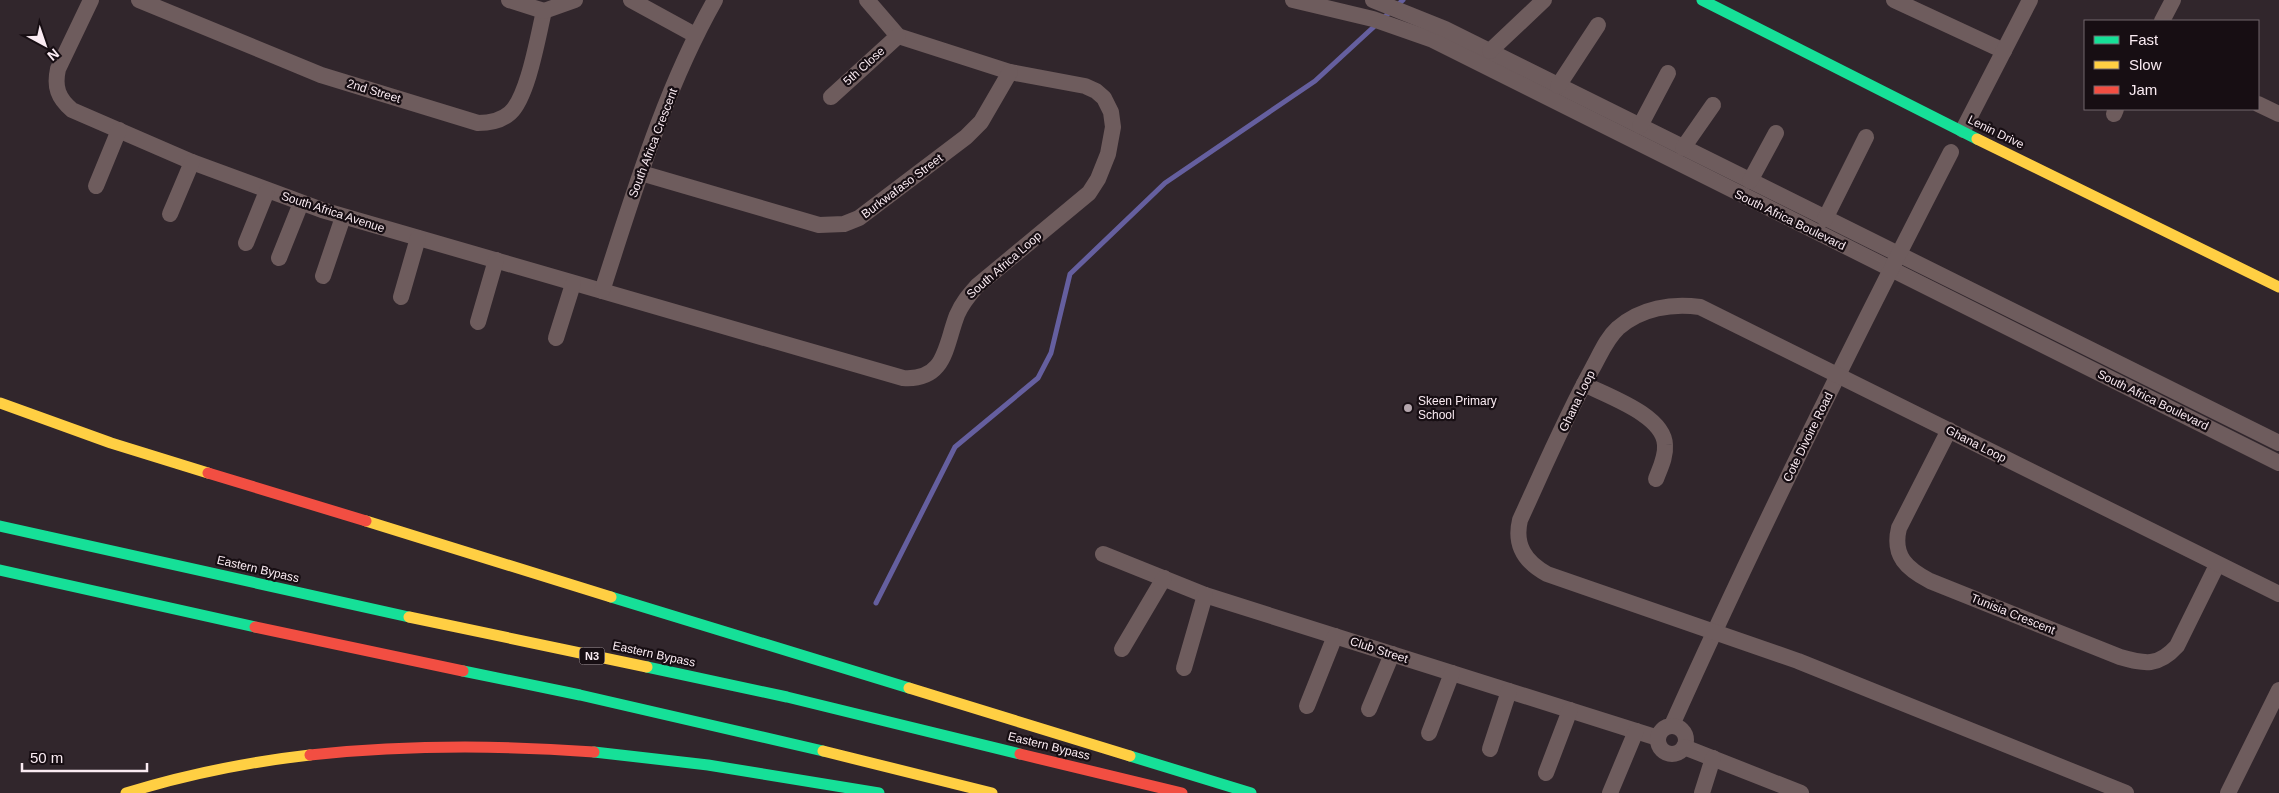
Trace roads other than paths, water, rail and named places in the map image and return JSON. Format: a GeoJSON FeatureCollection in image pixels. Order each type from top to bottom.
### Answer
{"type":"FeatureCollection","features":[{"type":"Feature","properties":{"kind":"main road","name":"Lenin Drive"},"geometry":{"type":"LineString","coordinates":[[1702,0],[2279,287]]}},
{"type":"Feature","properties":{"kind":"main road"},"geometry":{"type":"LineString","coordinates":[[0,403],[111,443],[1251,793]]}},
{"type":"Feature","properties":{"kind":"main road","name":"Eastern Bypass"},"geometry":{"type":"LineString","coordinates":[[0,526],[375,610],[787,697],[1182,793]]}},
{"type":"Feature","properties":{"kind":"main road"},"geometry":{"type":"LineString","coordinates":[[0,570],[364,651],[580,694],[796,744],[992,793]]}},
{"type":"Feature","properties":{"kind":"main road"},"geometry":{"type":"LineString","coordinates":[[126,793],[221,769],[286,757],[373,747],[445,744],[542,746],[616,752],[879,793]]}},
{"type":"Feature","properties":{"kind":"street","name":"South Africa Avenue"},"geometry":{"type":"LineString","coordinates":[[91,0],[58,69],[55,81],[57,93],[62,102],[72,110],[192,162],[301,203],[343,217],[602,291]]}},
{"type":"Feature","properties":{"kind":"street","name":"2nd Street"},"geometry":{"type":"LineString","coordinates":[[139,0],[320,75],[478,123],[491,123],[500,120],[510,114],[522,98],[544,11]]}},
{"type":"Feature","properties":{"kind":"street"},"geometry":{"type":"LineString","coordinates":[[509,0],[544,11],[575,0]]}},
{"type":"Feature","properties":{"kind":"street"},"geometry":{"type":"LineString","coordinates":[[631,0],[695,35]]}},
{"type":"Feature","properties":{"kind":"street","name":"South Africa Crescent"},"geometry":{"type":"LineString","coordinates":[[602,291],[640,173],[695,35],[715,0]]}},
{"type":"Feature","properties":{"kind":"street"},"geometry":{"type":"LineString","coordinates":[[867,0],[898,36]]}},
{"type":"Feature","properties":{"kind":"street","name":"South Africa Boulevard"},"geometry":{"type":"LineString","coordinates":[[1293,0],[1332,6],[1408,30],[1433,40],[2279,463]]}},
{"type":"Feature","properties":{"kind":"street","name":"South Africa Boulevard"},"geometry":{"type":"LineString","coordinates":[[1373,0],[1429,21],[2279,443]]}},
{"type":"Feature","properties":{"kind":"street"},"geometry":{"type":"LineString","coordinates":[[1490,51],[1544,0]]}},
{"type":"Feature","properties":{"kind":"street"},"geometry":{"type":"LineString","coordinates":[[1894,0],[2004,51]]}},
{"type":"Feature","properties":{"kind":"street"},"geometry":{"type":"LineString","coordinates":[[1963,130],[2030,0]]}},
{"type":"Feature","properties":{"kind":"street"},"geometry":{"type":"LineString","coordinates":[[2163,20],[2173,0]]}},
{"type":"Feature","properties":{"kind":"street"},"geometry":{"type":"LineString","coordinates":[[1558,86],[1598,25]]}},
{"type":"Feature","properties":{"kind":"street","name":"South Africa Loop"},"geometry":{"type":"LineString","coordinates":[[602,291],[903,378],[916,379],[926,376],[936,369],[942,360],[958,313],[966,298],[977,286],[1089,193],[1098,179],[1108,154],[1113,127],[1111,112],[1104,98],[1096,91],[1085,86],[1010,72],[898,36]]}},
{"type":"Feature","properties":{"kind":"street","name":"5th Close"},"geometry":{"type":"LineString","coordinates":[[831,96],[898,36]]}},
{"type":"Feature","properties":{"kind":"street","name":"Burkwafaso Street"},"geometry":{"type":"LineString","coordinates":[[640,173],[820,225],[844,224],[871,211],[966,137],[981,122],[1010,72]]}},
{"type":"Feature","properties":{"kind":"street"},"geometry":{"type":"LineString","coordinates":[[1640,126],[1668,73]]}},
{"type":"Feature","properties":{"kind":"street"},"geometry":{"type":"LineString","coordinates":[[2259,104],[2279,114]]}},
{"type":"Feature","properties":{"kind":"street"},"geometry":{"type":"LineString","coordinates":[[1683,148],[1713,105]]}},
{"type":"Feature","properties":{"kind":"street"},"geometry":{"type":"LineString","coordinates":[[96,186],[119,130]]}},
{"type":"Feature","properties":{"kind":"street"},"geometry":{"type":"LineString","coordinates":[[1750,181],[1776,133]]}},
{"type":"Feature","properties":{"kind":"street"},"geometry":{"type":"LineString","coordinates":[[1825,219],[1866,137]]}},
{"type":"Feature","properties":{"kind":"street","name":"Cote Divoire Road"},"geometry":{"type":"LineString","coordinates":[[1672,725],[1715,630],[1838,374],[1952,152]]}},
{"type":"Feature","properties":{"kind":"street"},"geometry":{"type":"LineString","coordinates":[[170,214],[192,162]]}},
{"type":"Feature","properties":{"kind":"street"},"geometry":{"type":"LineString","coordinates":[[246,243],[267,191]]}},
{"type":"Feature","properties":{"kind":"street"},"geometry":{"type":"LineString","coordinates":[[279,258],[301,203]]}},
{"type":"Feature","properties":{"kind":"street"},"geometry":{"type":"LineString","coordinates":[[324,276],[343,217]]}},
{"type":"Feature","properties":{"kind":"street"},"geometry":{"type":"LineString","coordinates":[[401,297],[418,238]]}},
{"type":"Feature","properties":{"kind":"street"},"geometry":{"type":"LineString","coordinates":[[478,322],[496,260]]}},
{"type":"Feature","properties":{"kind":"street"},"geometry":{"type":"LineString","coordinates":[[556,338],[573,284]]}},
{"type":"Feature","properties":{"kind":"street","name":"Ghana Loop"},"geometry":{"type":"LineString","coordinates":[[2126,793],[1715,630],[1547,574],[1527,560],[1518,539],[1520,520],[1584,384],[1609,338],[1617,329],[1640,314],[1684,305],[1700,307],[2279,594]]}},
{"type":"Feature","properties":{"kind":"street"},"geometry":{"type":"LineString","coordinates":[[1584,384],[1644,415],[1662,432],[1665,452],[1656,479]]}},
{"type":"Feature","properties":{"kind":"street","name":"Tunisia Crescent"},"geometry":{"type":"LineString","coordinates":[[1949,430],[1899,528],[1897,537],[1898,553],[1904,564],[1930,581],[2120,657],[2149,663],[2168,656],[2177,646],[2218,565]]}},
{"type":"Feature","properties":{"kind":"street","name":"Club Street"},"geometry":{"type":"LineString","coordinates":[[1103,554],[1204,595],[1658,738]]}},
{"type":"Feature","properties":{"kind":"street"},"geometry":{"type":"LineString","coordinates":[[1122,649],[1164,578]]}},
{"type":"Feature","properties":{"kind":"street"},"geometry":{"type":"LineString","coordinates":[[1184,668],[1204,595]]}},
{"type":"Feature","properties":{"kind":"street"},"geometry":{"type":"LineString","coordinates":[[1307,706],[1335,636]]}},
{"type":"Feature","properties":{"kind":"street"},"geometry":{"type":"LineString","coordinates":[[1369,709],[1392,654]]}},
{"type":"Feature","properties":{"kind":"street"},"geometry":{"type":"LineString","coordinates":[[1429,733],[1452,673]]}},
{"type":"Feature","properties":{"kind":"street"},"geometry":{"type":"LineString","coordinates":[[2228,793],[2279,690]]}},
{"type":"Feature","properties":{"kind":"street"},"geometry":{"type":"LineString","coordinates":[[1490,749],[1509,691]]}},
{"type":"Feature","properties":{"kind":"street"},"geometry":{"type":"LineString","coordinates":[[1546,773],[1570,710]]}},
{"type":"Feature","properties":{"kind":"street"},"geometry":{"type":"LineString","coordinates":[[1672,725],[1680,728],[1686,735],[1684,747],[1678,753],[1666,752],[1659,746],[1658,738],[1664,727],[1672,725]]}},
{"type":"Feature","properties":{"kind":"street"},"geometry":{"type":"LineString","coordinates":[[1610,793],[1636,731]]}},
{"type":"Feature","properties":{"kind":"street"},"geometry":{"type":"LineString","coordinates":[[1684,747],[1713,758],[1777,788],[1801,793]]}},
{"type":"Feature","properties":{"kind":"street"},"geometry":{"type":"LineString","coordinates":[[1702,793],[1713,758]]}},
{"type":"Feature","properties":{"kind":"waterway"},"geometry":{"type":"LineString","coordinates":[[876,603],[955,447],[1038,378],[1051,353],[1070,274],[1165,183],[1315,81],[1403,0]]}},
{"type":"Feature","properties":{"kind":"place","name":"Skeen Primary School"},"geometry":{"type":"Point","coordinates":[1408,408]}}]}
